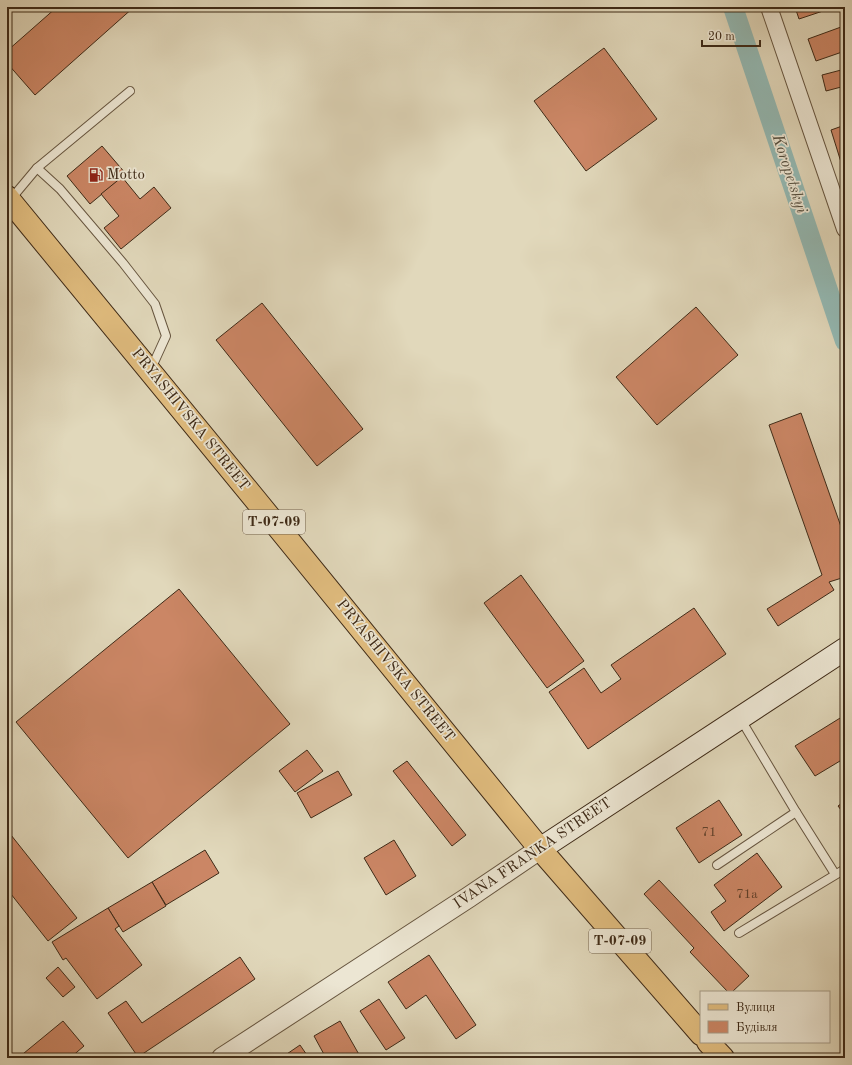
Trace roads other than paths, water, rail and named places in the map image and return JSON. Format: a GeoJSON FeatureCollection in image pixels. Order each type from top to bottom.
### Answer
{"type":"FeatureCollection","features":[{"type":"Feature","properties":{"kind":"main road","name":"PRYASHIVSKA STREET"},"geometry":{"type":"LineString","coordinates":[[8,200],[150,371],[540,849]]}},
{"type":"Feature","properties":{"kind":"main road","name":"IVANA FRANKA STREET"},"geometry":{"type":"LineString","coordinates":[[540,849],[845,649]]}},
{"type":"Feature","properties":{"kind":"main road","name":"Т-07-09"},"geometry":{"type":"LineString","coordinates":[[540,849],[700,1033]]}},
{"type":"Feature","properties":{"kind":"street"},"geometry":{"type":"LineString","coordinates":[[769,7],[845,229]]}},
{"type":"Feature","properties":{"kind":"street","name":"IVANA FRANKA STREET"},"geometry":{"type":"LineString","coordinates":[[222,1058],[540,849]]}},
{"type":"Feature","properties":{"kind":"lane"},"geometry":{"type":"LineString","coordinates":[[8,200],[37,168],[130,91]]}},
{"type":"Feature","properties":{"kind":"lane"},"geometry":{"type":"LineString","coordinates":[[37,168],[60,189],[123,263],[155,304],[166,336],[150,371]]}},
{"type":"Feature","properties":{"kind":"lane"},"geometry":{"type":"LineString","coordinates":[[739,718],[835,874]]}},
{"type":"Feature","properties":{"kind":"lane"},"geometry":{"type":"LineString","coordinates":[[718,865],[796,812]]}},
{"type":"Feature","properties":{"kind":"lane"},"geometry":{"type":"LineString","coordinates":[[739,933],[845,869]]}},
{"type":"Feature","properties":{"kind":"waterway","name":"Koropetskyi"},"geometry":{"type":"LineString","coordinates":[[733,7],[845,341]]}},
{"type":"Feature","properties":{"kind":"place","name":"Motto"},"geometry":{"type":"Point","coordinates":[96,175]}}]}
